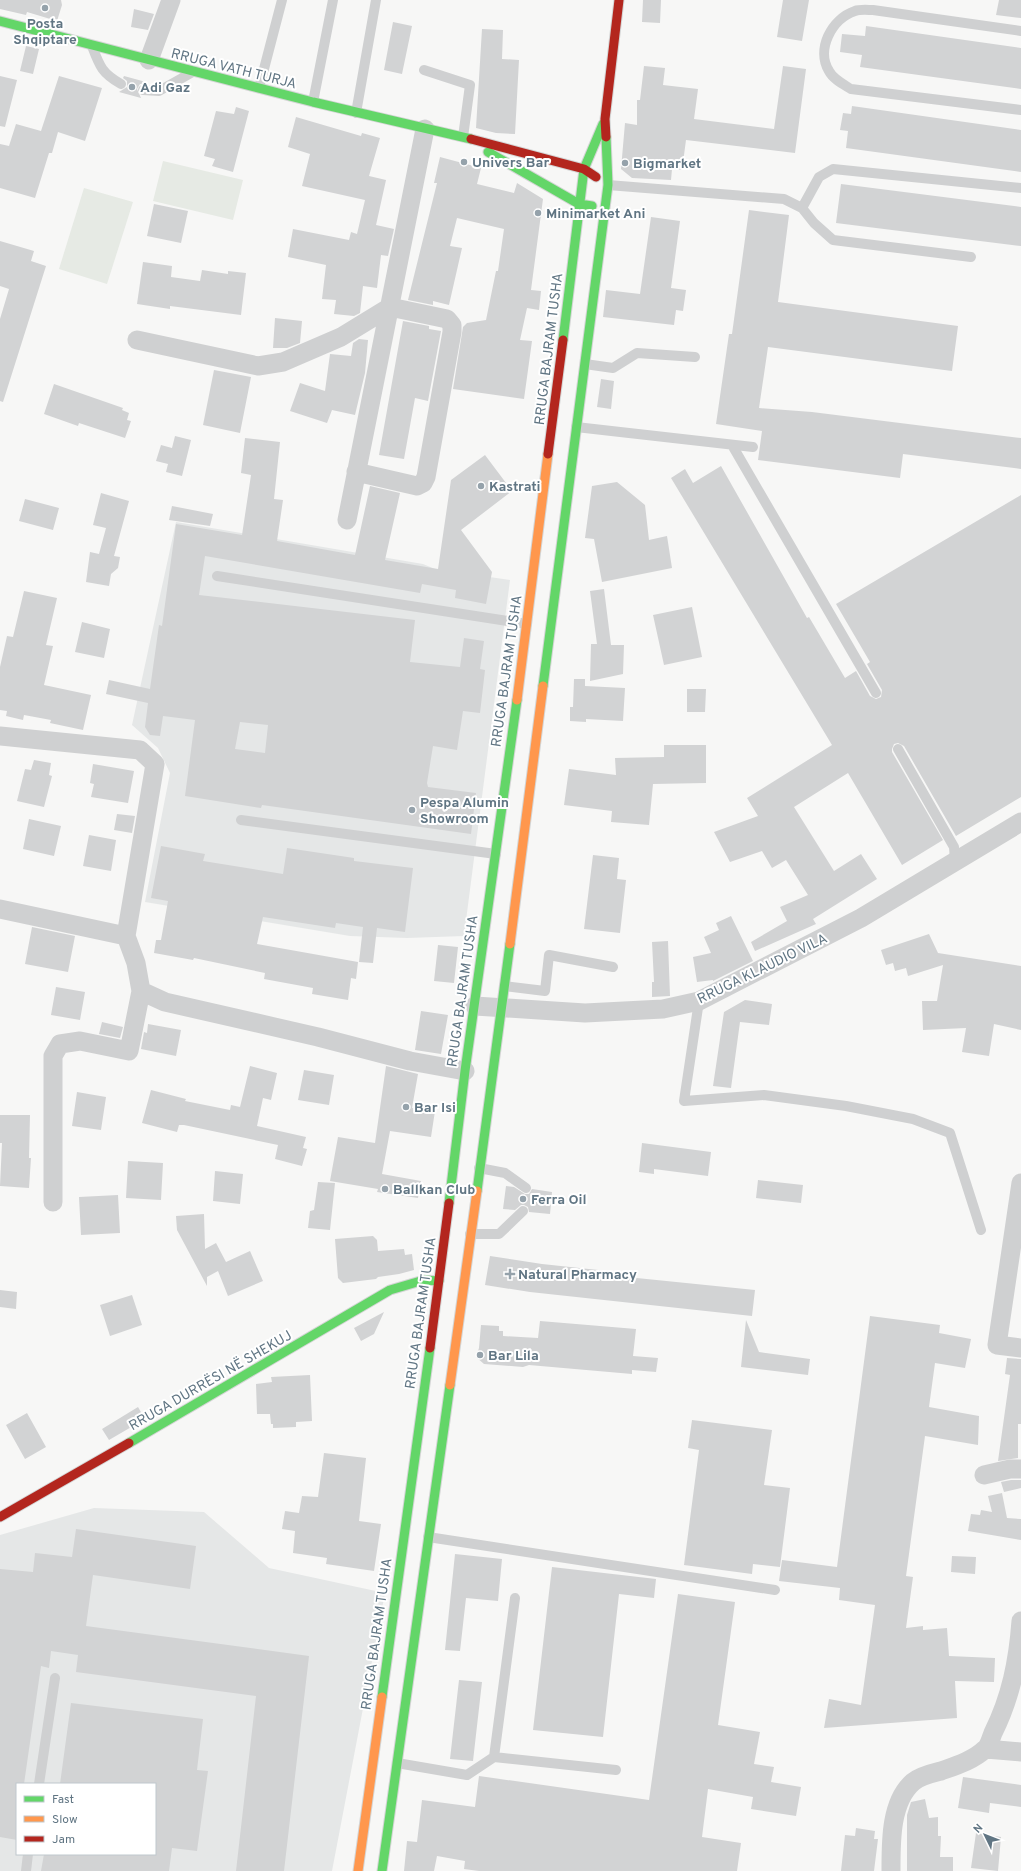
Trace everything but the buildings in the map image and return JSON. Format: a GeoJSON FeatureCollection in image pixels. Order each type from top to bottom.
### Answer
{"type":"FeatureCollection","features":[{"type":"Feature","properties":{"kind":"main road","name":"RRUGA BAJRAM TUSHA"},"geometry":{"type":"LineString","coordinates":[[382,1871],[502,1009],[576,428],[606,208],[608,185],[605,119],[619,0]]}},
{"type":"Feature","properties":{"kind":"main road","name":"RRUGA VATH TURJA"},"geometry":{"type":"LineString","coordinates":[[0,21],[193,72],[356,113],[463,137],[584,169],[608,185]]}},
{"type":"Feature","properties":{"kind":"main road","name":"RRUGA BAJRAM TUSHA"},"geometry":{"type":"LineString","coordinates":[[358,1871],[439,1281],[465,1071],[527,624],[579,204],[584,169],[605,119]]}},
{"type":"Feature","properties":{"kind":"main road","name":"RRUGA VATH TURJA"},"geometry":{"type":"LineString","coordinates":[[463,137],[579,204]]}},
{"type":"Feature","properties":{"kind":"main road"},"geometry":{"type":"LineString","coordinates":[[579,204],[606,208]]}},
{"type":"Feature","properties":{"kind":"main road","name":"RRUGA DURRËSI NË SHEKUJ"},"geometry":{"type":"LineString","coordinates":[[0,1517],[231,1384],[390,1290],[424,1280],[439,1281]]}},
{"type":"Feature","properties":{"kind":"street"},"geometry":{"type":"LineString","coordinates":[[149,60],[172,0]]}},
{"type":"Feature","properties":{"kind":"street"},"geometry":{"type":"LineString","coordinates":[[347,520],[425,129]]}},
{"type":"Feature","properties":{"kind":"street"},"geometry":{"type":"LineString","coordinates":[[136,340],[258,366],[283,362],[341,337],[390,307],[447,319],[452,325],[426,477],[422,483],[417,486],[356,472]]}},
{"type":"Feature","properties":{"kind":"street"},"geometry":{"type":"LineString","coordinates":[[0,736],[140,750],[155,764],[126,936],[136,963],[141,991],[129,1051],[80,1041],[60,1044],[53,1056],[53,1202]]}},
{"type":"Feature","properties":{"kind":"street","name":"RRUGA KLAUDIO VILA"},"geometry":{"type":"LineString","coordinates":[[475,1006],[502,1009],[586,1013],[664,1009],[699,1000],[862,918],[1021,822]]}},
{"type":"Feature","properties":{"kind":"street"},"geometry":{"type":"LineString","coordinates":[[0,909],[126,936]]}},
{"type":"Feature","properties":{"kind":"street"},"geometry":{"type":"LineString","coordinates":[[141,991],[165,1002],[318,1037],[410,1061],[465,1071]]}},
{"type":"Feature","properties":{"kind":"street"},"geometry":{"type":"LineString","coordinates":[[1021,1183],[997,1345],[1021,1348]]}},
{"type":"Feature","properties":{"kind":"street"},"geometry":{"type":"LineString","coordinates":[[984,1475],[1010,1469],[1021,1469]]}},
{"type":"Feature","properties":{"kind":"street"},"geometry":{"type":"LineString","coordinates":[[986,1749],[1002,1716],[1010,1693],[1018,1652],[1021,1621]]}},
{"type":"Feature","properties":{"kind":"street"},"geometry":{"type":"LineString","coordinates":[[890,1871],[891,1843],[898,1806],[905,1790],[914,1780],[954,1766],[986,1749],[1021,1752]]}},
{"type":"Feature","properties":{"kind":"lane"},"geometry":{"type":"LineString","coordinates":[[259,88],[282,0]]}},
{"type":"Feature","properties":{"kind":"lane"},"geometry":{"type":"LineString","coordinates":[[313,102],[333,0]]}},
{"type":"Feature","properties":{"kind":"lane"},"geometry":{"type":"LineString","coordinates":[[356,113],[376,0]]}},
{"type":"Feature","properties":{"kind":"lane"},"geometry":{"type":"LineString","coordinates":[[1021,31],[873,10],[855,11],[843,18],[830,31],[823,54],[829,72],[841,83],[851,89],[1021,110]]}},
{"type":"Feature","properties":{"kind":"lane"},"geometry":{"type":"LineString","coordinates":[[92,46],[101,69],[107,76],[121,84]]}},
{"type":"Feature","properties":{"kind":"lane"},"geometry":{"type":"LineString","coordinates":[[424,70],[470,85],[463,137]]}},
{"type":"Feature","properties":{"kind":"lane"},"geometry":{"type":"LineString","coordinates":[[143,90],[158,91],[193,72]]}},
{"type":"Feature","properties":{"kind":"lane"},"geometry":{"type":"LineString","coordinates":[[802,208],[819,177],[833,169],[1021,188]]}},
{"type":"Feature","properties":{"kind":"lane"},"geometry":{"type":"LineString","coordinates":[[608,185],[784,198],[802,208],[814,223],[833,240],[971,257]]}},
{"type":"Feature","properties":{"kind":"lane"},"geometry":{"type":"LineString","coordinates":[[585,364],[612,368],[637,353],[695,357]]}},
{"type":"Feature","properties":{"kind":"lane"},"geometry":{"type":"LineString","coordinates":[[576,428],[753,447]]}},
{"type":"Feature","properties":{"kind":"lane"},"geometry":{"type":"LineString","coordinates":[[732,445],[876,693]]}},
{"type":"Feature","properties":{"kind":"lane"},"geometry":{"type":"LineString","coordinates":[[217,576],[527,624]]}},
{"type":"Feature","properties":{"kind":"lane"},"geometry":{"type":"LineString","coordinates":[[898,748],[954,847],[955,861]]}},
{"type":"Feature","properties":{"kind":"lane"},"geometry":{"type":"LineString","coordinates":[[241,820],[496,854]]}},
{"type":"Feature","properties":{"kind":"lane"},"geometry":{"type":"LineString","coordinates":[[504,986],[545,991],[548,956],[613,966]]}},
{"type":"Feature","properties":{"kind":"lane"},"geometry":{"type":"LineString","coordinates":[[699,1000],[684,1101],[764,1096],[778,1097],[846,1106],[913,1119],[950,1134],[981,1230]]}},
{"type":"Feature","properties":{"kind":"lane"},"geometry":{"type":"LineString","coordinates":[[479,1168],[505,1173],[526,1188]]}},
{"type":"Feature","properties":{"kind":"lane"},"geometry":{"type":"LineString","coordinates":[[470,1234],[499,1234],[523,1211]]}},
{"type":"Feature","properties":{"kind":"lane"},"geometry":{"type":"LineString","coordinates":[[428,1537],[774,1590]]}},
{"type":"Feature","properties":{"kind":"lane"},"geometry":{"type":"LineString","coordinates":[[494,1757],[515,1598]]}},
{"type":"Feature","properties":{"kind":"lane"},"geometry":{"type":"LineString","coordinates":[[39,1783],[55,1678]]}},
{"type":"Feature","properties":{"kind":"lane"},"geometry":{"type":"LineString","coordinates":[[397,1762],[467,1775],[494,1757],[616,1770]]}},
{"type":"Feature","properties":{"kind":"lane"},"geometry":{"type":"LineString","coordinates":[[26,1871],[28,1855]]}},
{"type":"Feature","properties":{"kind":"shaded area"},"geometry":{"type":"Polygon","coordinates":[[[163,161],[243,180],[233,220],[153,201],[163,161]]]}},
{"type":"Feature","properties":{"kind":"shaded area"},"geometry":{"type":"Polygon","coordinates":[[[84,188],[133,202],[107,284],[59,269],[84,188]]]}},
{"type":"Feature","properties":{"kind":"shaded area"},"geometry":{"type":"Polygon","coordinates":[[[176,522],[423,564],[435,569],[510,580],[464,936],[407,938],[350,936],[145,902],[170,773],[158,748],[132,725],[176,522]]]}},
{"type":"Feature","properties":{"kind":"shaded area"},"geometry":{"type":"Polygon","coordinates":[[[94,1508],[204,1512],[269,1568],[385,1593],[332,1871],[0,1871],[0,1535],[94,1508]]]}},
{"type":"Feature","properties":{"kind":"traffic: fast"},"geometry":{"type":"LineString","coordinates":[[0,21],[313,102],[471,139]]}},
{"type":"Feature","properties":{"kind":"traffic: fast"},"geometry":{"type":"LineString","coordinates":[[563,340],[584,169],[603,124]]}},
{"type":"Feature","properties":{"kind":"traffic: fast"},"geometry":{"type":"LineString","coordinates":[[543,686],[608,185],[606,137]]}},
{"type":"Feature","properties":{"kind":"traffic: fast"},"geometry":{"type":"LineString","coordinates":[[488,152],[579,204],[592,206]]}},
{"type":"Feature","properties":{"kind":"traffic: fast"},"geometry":{"type":"LineString","coordinates":[[449,1203],[465,1071],[517,700]]}},
{"type":"Feature","properties":{"kind":"traffic: fast"},"geometry":{"type":"LineString","coordinates":[[477,1191],[510,944]]}},
{"type":"Feature","properties":{"kind":"traffic: fast"},"geometry":{"type":"LineString","coordinates":[[129,1443],[390,1290],[424,1280],[439,1281]]}},
{"type":"Feature","properties":{"kind":"traffic: fast"},"geometry":{"type":"LineString","coordinates":[[382,1697],[430,1348]]}},
{"type":"Feature","properties":{"kind":"traffic: fast"},"geometry":{"type":"LineString","coordinates":[[382,1871],[450,1385]]}},
{"type":"Feature","properties":{"kind":"traffic: slow"},"geometry":{"type":"LineString","coordinates":[[517,700],[548,454]]}},
{"type":"Feature","properties":{"kind":"traffic: slow"},"geometry":{"type":"LineString","coordinates":[[510,944],[543,686]]}},
{"type":"Feature","properties":{"kind":"traffic: slow"},"geometry":{"type":"LineString","coordinates":[[450,1385],[477,1191]]}},
{"type":"Feature","properties":{"kind":"traffic: slow"},"geometry":{"type":"LineString","coordinates":[[358,1871],[382,1697]]}},
{"type":"Feature","properties":{"kind":"traffic: jam"},"geometry":{"type":"LineString","coordinates":[[606,137],[605,119],[619,0]]}},
{"type":"Feature","properties":{"kind":"traffic: jam"},"geometry":{"type":"LineString","coordinates":[[471,139],[584,169],[596,177]]}},
{"type":"Feature","properties":{"kind":"traffic: jam"},"geometry":{"type":"LineString","coordinates":[[548,454],[563,340]]}},
{"type":"Feature","properties":{"kind":"traffic: jam"},"geometry":{"type":"LineString","coordinates":[[430,1348],[449,1203]]}},
{"type":"Feature","properties":{"kind":"traffic: jam"},"geometry":{"type":"LineString","coordinates":[[0,1517],[129,1443]]}},
{"type":"Feature","properties":{"kind":"place","name":"Posta Shqiptare"},"geometry":{"type":"Point","coordinates":[45,8]}},
{"type":"Feature","properties":{"kind":"place","name":"Adi Gaz"},"geometry":{"type":"Point","coordinates":[132,87]}},
{"type":"Feature","properties":{"kind":"place","name":"Univers Bar"},"geometry":{"type":"Point","coordinates":[464,162]}},
{"type":"Feature","properties":{"kind":"place","name":"Bigmarket"},"geometry":{"type":"Point","coordinates":[625,163]}},
{"type":"Feature","properties":{"kind":"place","name":"Minimarket Ani"},"geometry":{"type":"Point","coordinates":[538,213]}},
{"type":"Feature","properties":{"kind":"place","name":"Kastrati"},"geometry":{"type":"Point","coordinates":[481,486]}},
{"type":"Feature","properties":{"kind":"place","name":"Pespa Alumin Showroom"},"geometry":{"type":"Point","coordinates":[412,810]}},
{"type":"Feature","properties":{"kind":"place","name":"Bar Isi"},"geometry":{"type":"Point","coordinates":[406,1107]}},
{"type":"Feature","properties":{"kind":"place","name":"Ballkan Club"},"geometry":{"type":"Point","coordinates":[385,1189]}},
{"type":"Feature","properties":{"kind":"place","name":"Ferra Oil"},"geometry":{"type":"Point","coordinates":[523,1199]}},
{"type":"Feature","properties":{"kind":"place","name":"Natural Pharmacy"},"geometry":{"type":"Point","coordinates":[510,1274]}},
{"type":"Feature","properties":{"kind":"place","name":"Bar Lila"},"geometry":{"type":"Point","coordinates":[480,1355]}}]}
